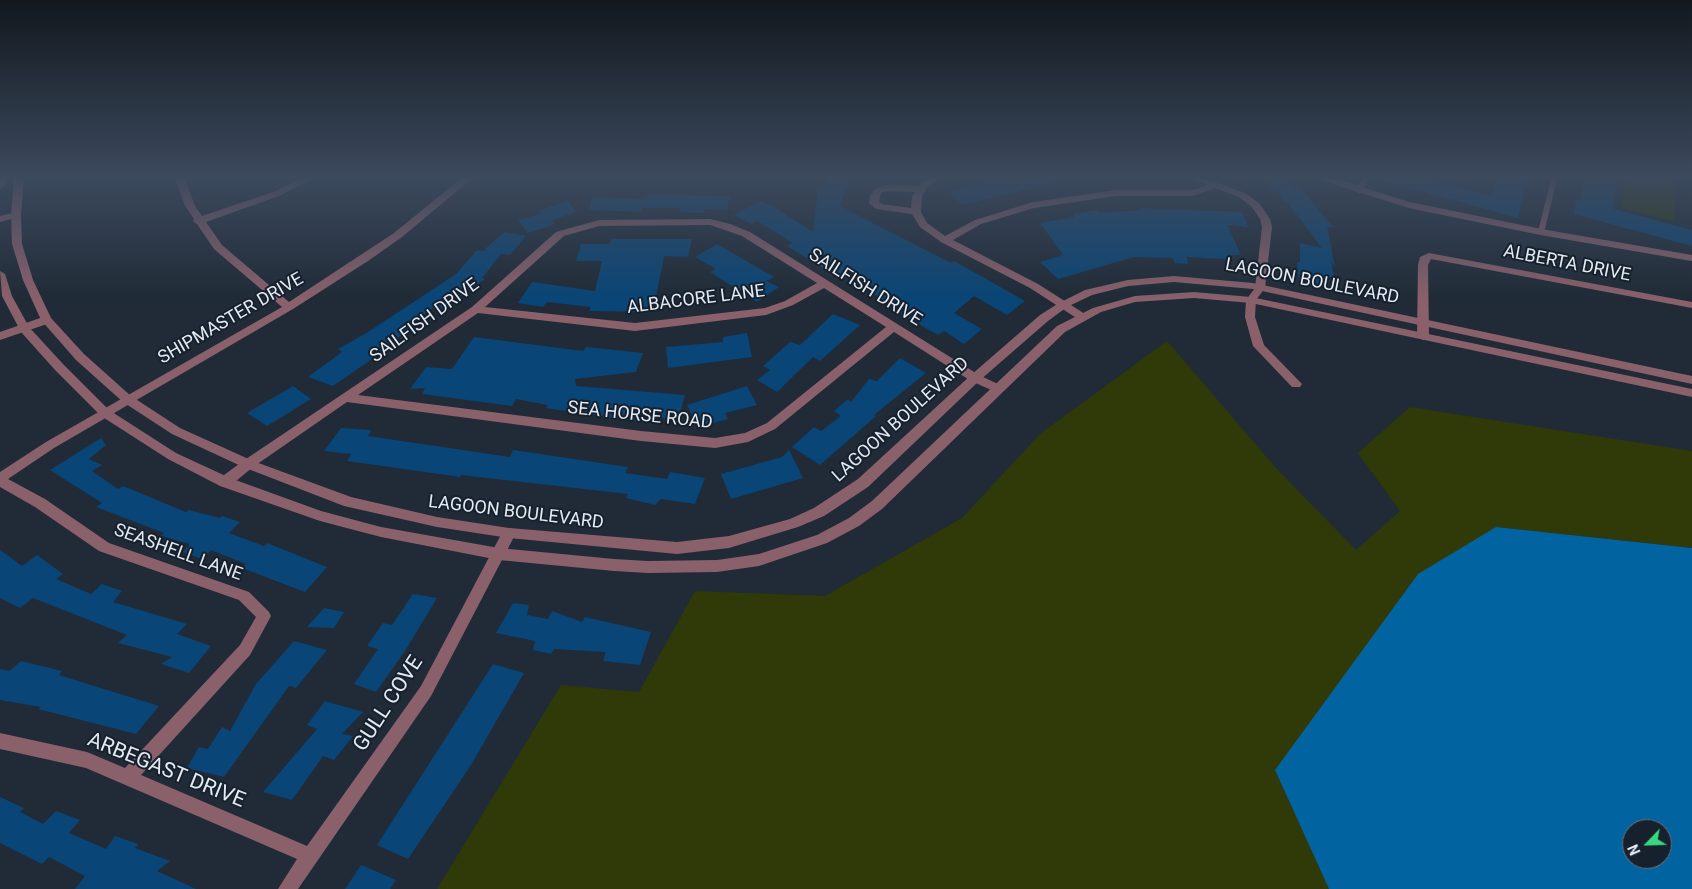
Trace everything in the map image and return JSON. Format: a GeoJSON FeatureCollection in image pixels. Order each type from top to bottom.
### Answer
{"type":"FeatureCollection","features":[{"type":"Feature","properties":{"kind":"street","name":"LAGOON BOULEVARD"},"geometry":{"type":"LineString","coordinates":[[16,217],[17,244],[21,262],[46,320],[80,357],[128,399],[176,431],[248,464],[349,502],[396,515],[510,533],[677,548],[706,546],[762,534],[819,512],[863,483],[1033,326],[1063,305],[1089,292],[1128,283],[1174,279],[1213,281],[1260,288],[1692,380]]}},
{"type":"Feature","properties":{"kind":"street"},"geometry":{"type":"LineString","coordinates":[[196,217],[218,247],[289,307]]}},
{"type":"Feature","properties":{"kind":"street"},"geometry":{"type":"LineString","coordinates":[[198,221],[208,217]]}},
{"type":"Feature","properties":{"kind":"street","name":"SHIPMASTER DRIVE"},"geometry":{"type":"LineString","coordinates":[[0,480],[128,399],[289,307],[398,235],[419,217]]}},
{"type":"Feature","properties":{"kind":"street"},"geometry":{"type":"LineString","coordinates":[[918,217],[928,230],[1034,286],[1081,316]]}},
{"type":"Feature","properties":{"kind":"street"},"geometry":{"type":"LineString","coordinates":[[945,240],[978,222],[993,217]]}},
{"type":"Feature","properties":{"kind":"street"},"geometry":{"type":"LineString","coordinates":[[1264,217],[1268,227],[1260,288],[1251,300],[1250,317],[1259,346],[1296,384]]}},
{"type":"Feature","properties":{"kind":"street","name":"SAILFISH DRIVE"},"geometry":{"type":"LineString","coordinates":[[225,482],[248,464],[476,309],[560,234],[599,223],[710,222],[746,234],[975,378],[998,389]]}},
{"type":"Feature","properties":{"kind":"street","name":"ALBERTA DRIVE"},"geometry":{"type":"LineString","coordinates":[[1423,336],[1423,262],[1426,257],[1435,256],[1692,305]]}},
{"type":"Feature","properties":{"kind":"street","name":"LAGOON BOULEVARD"},"geometry":{"type":"LineString","coordinates":[[0,274],[7,296],[25,329],[59,367],[105,413],[172,456],[225,482],[338,521],[382,532],[499,554],[623,566],[679,567],[726,564],[785,553],[822,539],[854,522],[877,505],[1050,338],[1081,316],[1118,303],[1153,296],[1212,295],[1251,300],[1692,393]]}},
{"type":"Feature","properties":{"kind":"street","name":"ALBACORE LANE"},"geometry":{"type":"LineString","coordinates":[[476,309],[635,328],[766,312],[789,303],[825,283]]}},
{"type":"Feature","properties":{"kind":"street"},"geometry":{"type":"LineString","coordinates":[[0,336],[25,329],[46,320]]}},
{"type":"Feature","properties":{"kind":"street","name":"SEA HORSE ROAD"},"geometry":{"type":"LineString","coordinates":[[346,398],[641,436],[715,443],[748,437],[771,426],[894,326]]}},
{"type":"Feature","properties":{"kind":"street","name":"SEASHELL LANE"},"geometry":{"type":"LineString","coordinates":[[0,480],[40,503],[104,547],[244,596],[264,616],[245,650],[129,776]]}},
{"type":"Feature","properties":{"kind":"street","name":"GULL COVE"},"geometry":{"type":"LineString","coordinates":[[287,889],[426,691],[510,533]]}},
{"type":"Feature","properties":{"kind":"street","name":"ARBEGAST DRIVE"},"geometry":{"type":"LineString","coordinates":[[0,741],[87,760],[129,776],[310,856]]}},
{"type":"Feature","properties":{"kind":"lane"},"geometry":{"type":"LineString","coordinates":[[1470,217],[1541,232],[1692,258]]}},
{"type":"Feature","properties":{"kind":"lane"},"geometry":{"type":"LineString","coordinates":[[1541,232],[1545,217]]}},
{"type":"Feature","properties":{"kind":"green space"},"geometry":{"type":"Polygon","coordinates":[[[1660,217],[1674,217],[1674,221],[1660,217]]]}},
{"type":"Feature","properties":{"kind":"green space"},"geometry":{"type":"Polygon","coordinates":[[[1167,341],[1276,468],[1356,550],[1400,511],[1358,453],[1410,407],[1692,451],[1692,548],[1496,527],[1275,770],[1329,889],[437,889],[561,685],[639,692],[695,591],[825,596],[962,518],[1040,434],[1167,341]]]}},
{"type":"Feature","properties":{"kind":"water"},"geometry":{"type":"Polygon","coordinates":[[[1496,527],[1692,548],[1692,889],[1329,889],[1275,770],[1418,574],[1496,527]]]}},
{"type":"Feature","properties":{"kind":"building"},"geometry":{"type":"Polygon","coordinates":[[[528,217],[560,217],[552,220],[555,224],[528,233],[518,220],[528,217]]]}},
{"type":"Feature","properties":{"kind":"building"},"geometry":{"type":"Polygon","coordinates":[[[739,217],[790,217],[813,232],[815,217],[862,217],[951,263],[954,261],[1025,301],[1007,315],[974,296],[954,313],[982,329],[964,344],[944,331],[938,335],[894,310],[874,294],[876,293],[849,276],[843,280],[787,246],[793,243],[757,221],[751,224],[739,217]]]}},
{"type":"Feature","properties":{"kind":"building"},"geometry":{"type":"Polygon","coordinates":[[[1072,217],[1244,217],[1248,227],[1227,225],[1241,255],[1227,255],[1227,259],[1187,257],[1188,264],[1175,263],[1173,258],[1134,257],[1058,279],[1040,262],[1063,255],[1040,223],[1072,217]]]}},
{"type":"Feature","properties":{"kind":"building"},"geometry":{"type":"Polygon","coordinates":[[[1299,217],[1325,217],[1333,227],[1327,227],[1335,267],[1331,261],[1334,277],[1326,277],[1327,285],[1299,282],[1297,262],[1300,262],[1300,243],[1322,248],[1299,217]]]}},
{"type":"Feature","properties":{"kind":"building"},"geometry":{"type":"Polygon","coordinates":[[[1587,217],[1645,217],[1692,230],[1692,246],[1587,217]]]}},
{"type":"Feature","properties":{"kind":"building"},"geometry":{"type":"Polygon","coordinates":[[[504,232],[526,236],[510,255],[501,254],[482,278],[485,279],[441,310],[434,307],[413,323],[418,326],[388,343],[392,345],[333,386],[308,377],[342,352],[338,349],[368,332],[456,274],[477,250],[483,251],[504,232]]]}},
{"type":"Feature","properties":{"kind":"building"},"geometry":{"type":"Polygon","coordinates":[[[612,239],[692,239],[688,257],[664,256],[653,312],[590,311],[590,307],[547,302],[543,307],[518,303],[532,282],[595,291],[602,261],[576,261],[581,244],[609,244],[612,239]]]}},
{"type":"Feature","properties":{"kind":"building"},"geometry":{"type":"Polygon","coordinates":[[[717,244],[774,277],[766,281],[779,287],[757,302],[710,272],[716,269],[695,257],[717,244]]]}},
{"type":"Feature","properties":{"kind":"building"},"geometry":{"type":"Polygon","coordinates":[[[833,314],[860,325],[820,361],[813,357],[777,392],[757,380],[770,370],[763,366],[790,342],[800,345],[833,314]]]}},
{"type":"Feature","properties":{"kind":"building"},"geometry":{"type":"Polygon","coordinates":[[[747,333],[752,357],[668,368],[666,347],[723,342],[723,337],[747,333]]]}},
{"type":"Feature","properties":{"kind":"building"},"geometry":{"type":"Polygon","coordinates":[[[474,337],[583,351],[586,347],[643,353],[636,372],[575,379],[576,386],[685,395],[678,420],[646,416],[642,422],[546,408],[548,405],[516,399],[512,406],[422,394],[425,388],[410,389],[426,367],[452,369],[474,337]]]}},
{"type":"Feature","properties":{"kind":"building"},"geometry":{"type":"Polygon","coordinates":[[[900,358],[926,373],[874,415],[876,416],[820,465],[792,447],[814,427],[821,431],[841,416],[834,411],[848,399],[851,402],[869,379],[877,381],[900,358]]]}},
{"type":"Feature","properties":{"kind":"building"},"geometry":{"type":"Polygon","coordinates":[[[293,386],[311,399],[267,426],[247,413],[293,386]]]}},
{"type":"Feature","properties":{"kind":"building"},"geometry":{"type":"Polygon","coordinates":[[[747,386],[757,405],[725,413],[728,419],[698,427],[687,405],[747,386]]]}},
{"type":"Feature","properties":{"kind":"building"},"geometry":{"type":"Polygon","coordinates":[[[341,428],[371,430],[368,436],[510,457],[513,450],[628,467],[625,473],[667,479],[670,472],[705,478],[695,504],[661,499],[655,505],[626,498],[628,494],[461,475],[460,477],[347,461],[351,454],[324,451],[341,428]]]}},
{"type":"Feature","properties":{"kind":"building"},"geometry":{"type":"Polygon","coordinates":[[[101,438],[106,445],[89,459],[102,465],[92,471],[118,489],[123,486],[186,512],[189,510],[220,518],[222,516],[240,522],[229,533],[264,546],[267,543],[327,567],[305,592],[242,568],[246,564],[211,550],[202,559],[183,552],[190,544],[161,536],[164,533],[96,507],[102,503],[50,470],[101,438]]]}},
{"type":"Feature","properties":{"kind":"building"},"geometry":{"type":"Polygon","coordinates":[[[789,450],[803,478],[731,499],[721,474],[782,457],[789,450]]]}},
{"type":"Feature","properties":{"kind":"building"},"geometry":{"type":"Polygon","coordinates":[[[0,550],[22,566],[37,555],[63,574],[56,579],[91,594],[102,584],[122,591],[113,602],[187,624],[177,634],[211,646],[189,673],[161,664],[172,657],[118,643],[127,635],[33,598],[20,608],[0,598],[0,550]]]}},
{"type":"Feature","properties":{"kind":"building"},"geometry":{"type":"Polygon","coordinates":[[[413,594],[437,598],[405,651],[376,692],[354,684],[378,649],[367,646],[383,623],[392,625],[413,594]]]}},
{"type":"Feature","properties":{"kind":"building"},"geometry":{"type":"Polygon","coordinates":[[[513,603],[529,605],[527,615],[548,619],[552,611],[582,622],[585,617],[651,632],[640,665],[603,661],[606,652],[554,649],[551,654],[533,650],[535,641],[496,633],[513,603]]]}},
{"type":"Feature","properties":{"kind":"building"},"geometry":{"type":"Polygon","coordinates":[[[324,608],[344,612],[334,628],[307,627],[324,608]]]}},
{"type":"Feature","properties":{"kind":"building"},"geometry":{"type":"Polygon","coordinates":[[[294,641],[327,650],[296,688],[289,686],[224,777],[187,768],[199,747],[208,749],[222,727],[230,731],[256,684],[294,641]]]}},
{"type":"Feature","properties":{"kind":"building"},"geometry":{"type":"Polygon","coordinates":[[[21,661],[62,671],[59,675],[159,706],[136,734],[38,709],[41,707],[0,700],[0,669],[9,671],[21,661]]]}},
{"type":"Feature","properties":{"kind":"building"},"geometry":{"type":"Polygon","coordinates":[[[493,664],[524,673],[471,765],[408,859],[377,845],[493,664]]]}},
{"type":"Feature","properties":{"kind":"building"},"geometry":{"type":"Polygon","coordinates":[[[325,701],[363,712],[342,734],[353,736],[334,760],[323,756],[292,800],[263,792],[317,729],[307,725],[325,701]]]}},
{"type":"Feature","properties":{"kind":"building"},"geometry":{"type":"Polygon","coordinates":[[[0,797],[24,808],[20,812],[43,824],[56,811],[80,820],[69,833],[106,849],[115,836],[138,844],[135,848],[170,861],[157,871],[196,889],[75,889],[85,876],[49,857],[42,864],[0,843],[0,797]]]}},
{"type":"Feature","properties":{"kind":"building"},"geometry":{"type":"Polygon","coordinates":[[[361,865],[396,880],[390,889],[345,889],[361,865]]]}}]}
